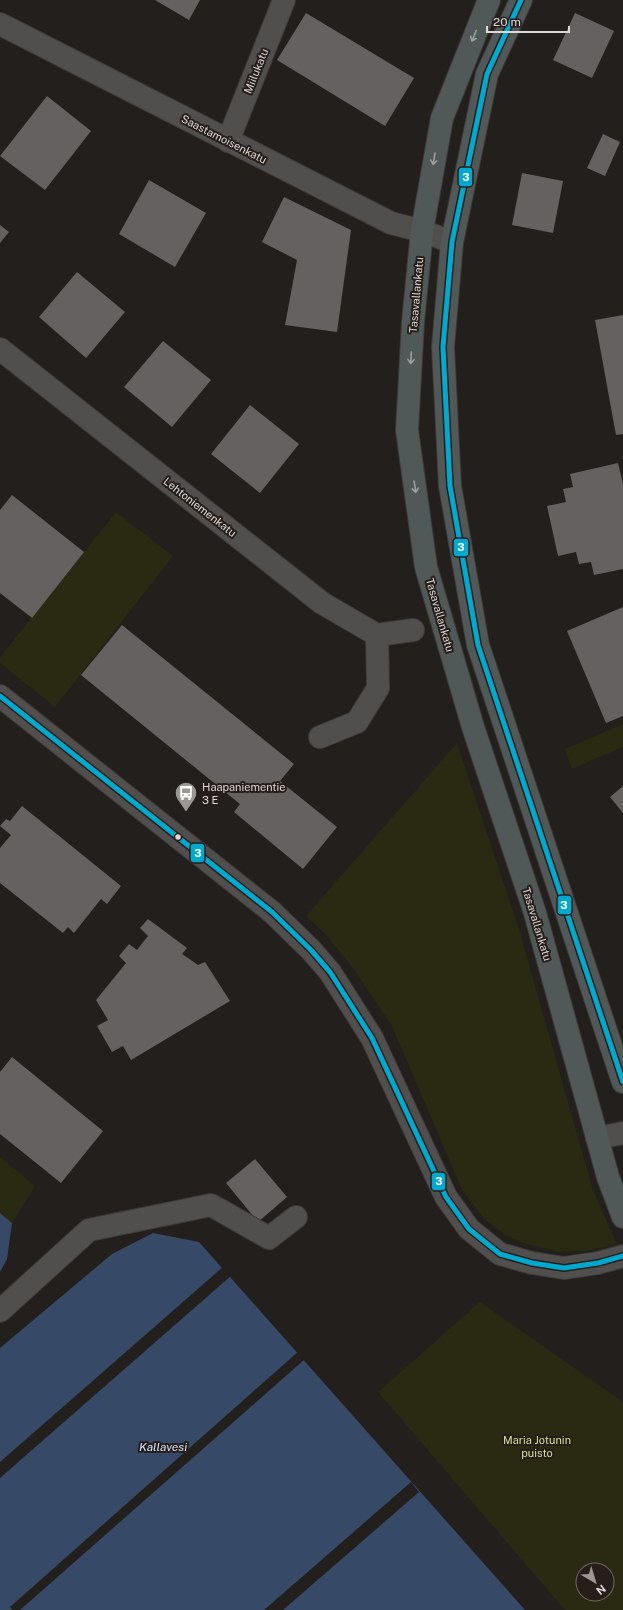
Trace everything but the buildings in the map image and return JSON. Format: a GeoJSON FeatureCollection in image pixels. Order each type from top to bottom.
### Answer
{"type":"FeatureCollection","features":[{"type":"Feature","properties":{"kind":"main road","name":"Tasavallankatu"},"geometry":{"type":"LineString","coordinates":[[489,0],[442,118],[422,231],[413,322],[407,430],[426,568],[473,727],[535,913],[608,1177],[623,1217]]}},
{"type":"Feature","properties":{"kind":"main road"},"geometry":{"type":"LineString","coordinates":[[520,0],[487,74],[452,242],[443,347],[450,486],[478,645],[623,1082]]}},
{"type":"Feature","properties":{"kind":"street","name":"Miilukatu"},"geometry":{"type":"LineString","coordinates":[[228,142],[284,0]]}},
{"type":"Feature","properties":{"kind":"street","name":"Saastamoisenkatu"},"geometry":{"type":"LineString","coordinates":[[0,24],[228,142],[391,224],[422,231],[452,242]]}},
{"type":"Feature","properties":{"kind":"street","name":"Lehtoniemenkatu"},"geometry":{"type":"LineString","coordinates":[[0,349],[322,602],[377,635]]}},
{"type":"Feature","properties":{"kind":"street"},"geometry":{"type":"LineString","coordinates":[[320,737],[357,722],[378,688],[377,635],[413,630]]}},
{"type":"Feature","properties":{"kind":"street"},"geometry":{"type":"LineString","coordinates":[[0,696],[272,912],[330,972],[372,1038],[446,1197],[469,1229],[500,1254],[532,1263],[564,1268],[598,1263],[623,1256]]}},
{"type":"Feature","properties":{"kind":"street"},"geometry":{"type":"LineString","coordinates":[[597,1138],[623,1133]]}},
{"type":"Feature","properties":{"kind":"street"},"geometry":{"type":"LineString","coordinates":[[0,1311],[89,1230],[211,1206],[269,1238],[296,1217]]}},
{"type":"Feature","properties":{"kind":"green space"},"geometry":{"type":"Polygon","coordinates":[[[116,512],[173,556],[55,707],[0,663],[0,657],[116,512]]]}},
{"type":"Feature","properties":{"kind":"green space"},"geometry":{"type":"Polygon","coordinates":[[[623,724],[623,747],[572,769],[565,749],[623,724]]]}},
{"type":"Feature","properties":{"kind":"green space"},"geometry":{"type":"Polygon","coordinates":[[[457,743],[518,926],[593,1190],[617,1244],[585,1251],[558,1252],[527,1244],[507,1236],[485,1220],[462,1190],[392,1026],[350,964],[326,935],[306,916],[457,743]]]}},
{"type":"Feature","properties":{"kind":"green space"},"geometry":{"type":"Polygon","coordinates":[[[0,1157],[35,1186],[12,1223],[0,1213],[0,1157]]]}},
{"type":"Feature","properties":{"kind":"green space","name":"Maria Jotunin puisto"},"geometry":{"type":"Polygon","coordinates":[[[480,1302],[623,1402],[623,1610],[565,1610],[378,1392],[480,1302]]]}},
{"type":"Feature","properties":{"kind":"water"},"geometry":{"type":"Polygon","coordinates":[[[0,1213],[12,1223],[7,1259],[0,1272],[0,1213]]]}},
{"type":"Feature","properties":{"kind":"water","name":"Kallavesi"},"geometry":{"type":"Polygon","coordinates":[[[153,1233],[199,1242],[525,1610],[0,1610],[0,1348],[112,1254],[153,1233]]]}},
{"type":"Feature","properties":{"kind":"pier"},"geometry":{"type":"Polygon","coordinates":[[[224,1266],[232,1275],[0,1478],[0,1462],[224,1266]]]}},
{"type":"Feature","properties":{"kind":"pier"},"geometry":{"type":"Polygon","coordinates":[[[299,1351],[305,1359],[20,1610],[12,1610],[10,1607],[299,1351]]]}},
{"type":"Feature","properties":{"kind":"pier"},"geometry":{"type":"Polygon","coordinates":[[[411,1482],[419,1492],[283,1610],[264,1610],[411,1482]]]}},
{"type":"Feature","properties":{"kind":"transit line","name":"3"},"geometry":{"type":"LineString","coordinates":[[521,0],[487,74],[452,242],[443,347],[450,486],[478,645],[623,1082]]}},
{"type":"Feature","properties":{"kind":"transit line","name":"3"},"geometry":{"type":"LineString","coordinates":[[0,696],[272,912],[311,950],[330,972],[372,1038],[446,1197],[469,1229],[500,1254],[532,1263],[564,1268],[598,1263],[623,1256]]}},
{"type":"Feature","properties":{"kind":"place","name":"Haapaniementie 3 E"},"geometry":{"type":"Point","coordinates":[186,812]}}]}
